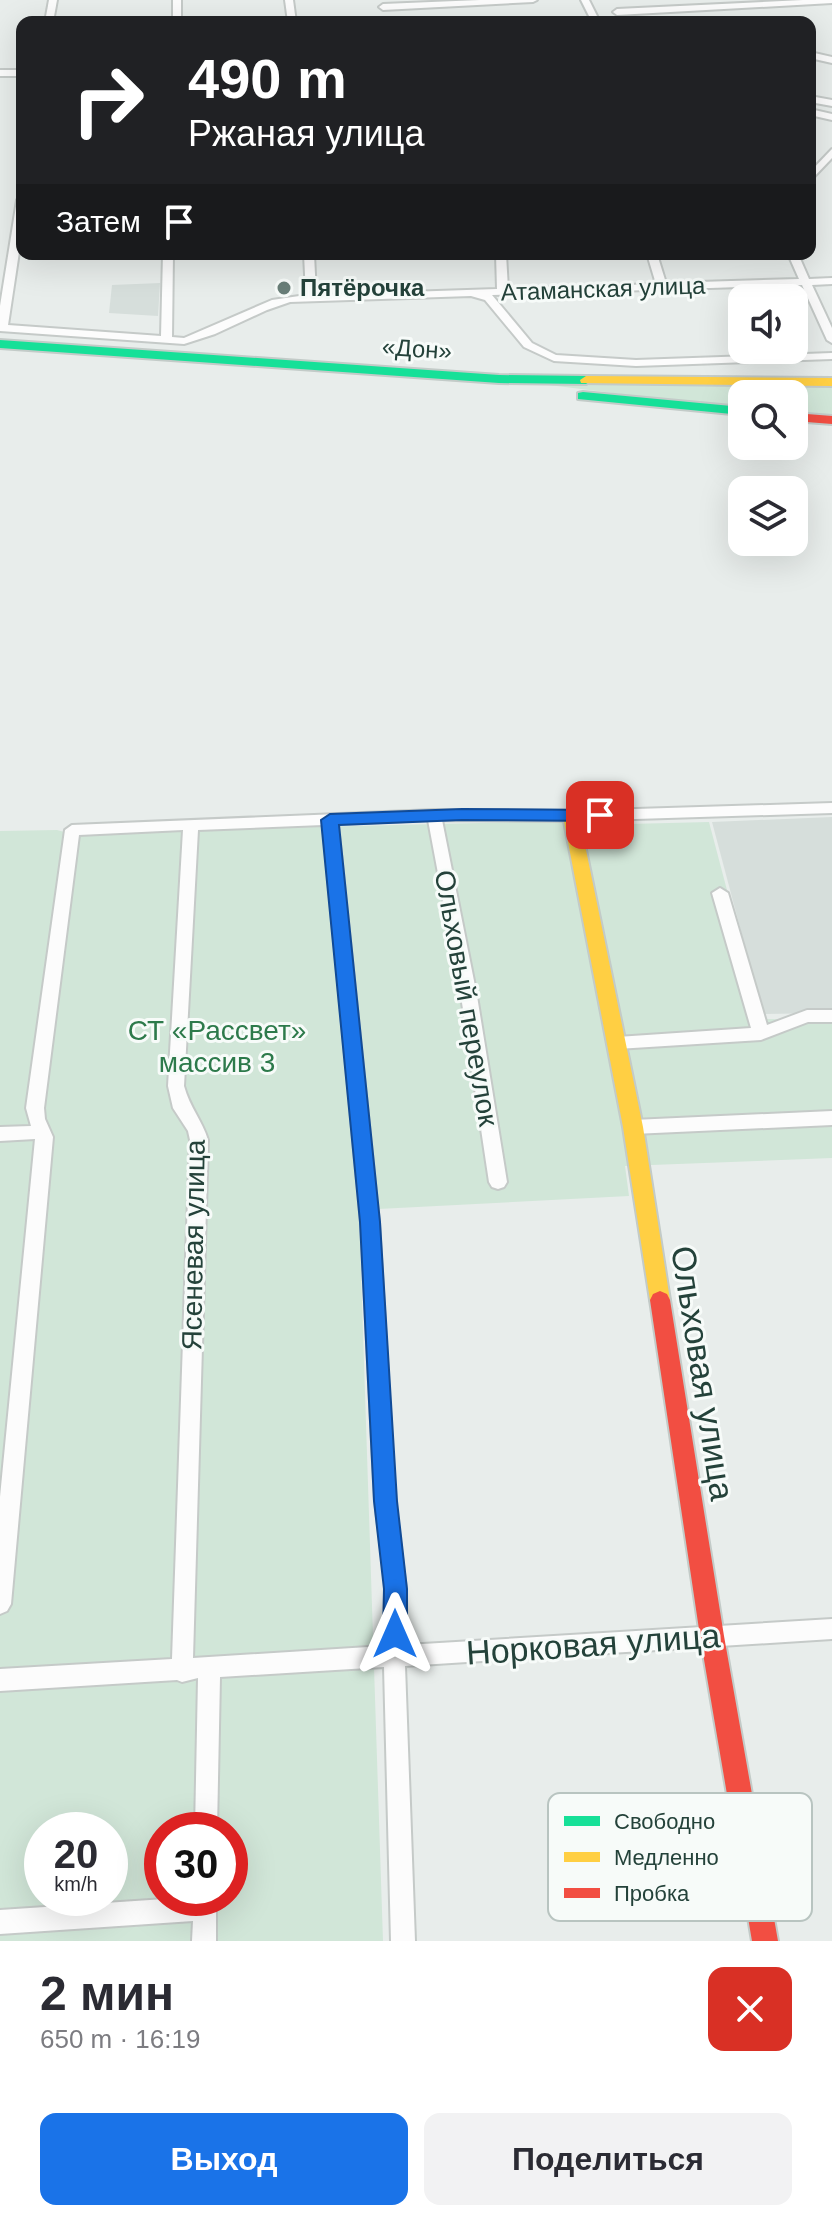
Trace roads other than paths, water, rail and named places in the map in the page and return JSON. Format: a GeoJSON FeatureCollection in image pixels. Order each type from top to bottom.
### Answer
{"type":"FeatureCollection","features":[{"type":"Feature","properties":{"kind":"main road","name":"«Дон»"},"geometry":{"type":"LineString","coordinates":[[1,333],[499,379],[832,382]]}},
{"type":"Feature","properties":{"kind":"main road","name":"«Дон»"},"geometry":{"type":"LineString","coordinates":[[0,353],[473,385],[728,410]]}},
{"type":"Feature","properties":{"kind":"main road"},"geometry":{"type":"LineString","coordinates":[[808,418],[832,420]]}},
{"type":"Feature","properties":{"kind":"main road","name":"Ольховая улица"},"geometry":{"type":"LineString","coordinates":[[571,816],[633,1127],[739,1793]]}},
{"type":"Feature","properties":{"kind":"main road","name":"Ольховая улица"},"geometry":{"type":"LineString","coordinates":[[762,1921],[765,1941]]}},
{"type":"Feature","properties":{"kind":"street"},"geometry":{"type":"LineString","coordinates":[[382,4],[533,0]]}},
{"type":"Feature","properties":{"kind":"street"},"geometry":{"type":"LineString","coordinates":[[613,0],[619,16]]}},
{"type":"Feature","properties":{"kind":"street"},"geometry":{"type":"LineString","coordinates":[[617,12],[832,1]]}},
{"type":"Feature","properties":{"kind":"street"},"geometry":{"type":"LineString","coordinates":[[816,170],[832,152]]}},
{"type":"Feature","properties":{"kind":"street"},"geometry":{"type":"LineString","coordinates":[[1,333],[16,238]]}},
{"type":"Feature","properties":{"kind":"street"},"geometry":{"type":"LineString","coordinates":[[166,340],[168,260]]}},
{"type":"Feature","properties":{"kind":"street"},"geometry":{"type":"LineString","coordinates":[[309,260],[311,297]]}},
{"type":"Feature","properties":{"kind":"street"},"geometry":{"type":"LineString","coordinates":[[502,260],[502,292]]}},
{"type":"Feature","properties":{"kind":"street"},"geometry":{"type":"LineString","coordinates":[[654,260],[662,287]]}},
{"type":"Feature","properties":{"kind":"street"},"geometry":{"type":"LineString","coordinates":[[796,260],[832,340]]}},
{"type":"Feature","properties":{"kind":"street","name":"Атаманская улица"},"geometry":{"type":"LineString","coordinates":[[1,333],[166,340],[200,337],[273,302],[311,297],[832,281]]}},
{"type":"Feature","properties":{"kind":"street"},"geometry":{"type":"LineString","coordinates":[[469,293],[489,298],[528,345],[554,358],[636,363],[832,356]]}},
{"type":"Feature","properties":{"kind":"street"},"geometry":{"type":"LineString","coordinates":[[0,1604],[43,1132],[36,1119],[35,1108],[72,830],[434,815],[571,816],[832,808]]}},
{"type":"Feature","properties":{"kind":"street","name":"Ольховый переулок"},"geometry":{"type":"LineString","coordinates":[[434,815],[469,996],[498,1182]]}},
{"type":"Feature","properties":{"kind":"street"},"geometry":{"type":"LineString","coordinates":[[330,820],[370,1222],[385,1501],[396,1589],[394,1699],[403,1941]]}},
{"type":"Feature","properties":{"kind":"street","name":"Ясеневая улица"},"geometry":{"type":"LineString","coordinates":[[182,1671],[199,1140],[196,1129],[182,1108],[176,1086],[191,825]]}},
{"type":"Feature","properties":{"kind":"street"},"geometry":{"type":"LineString","coordinates":[[720,893],[761,1034]]}},
{"type":"Feature","properties":{"kind":"street"},"geometry":{"type":"LineString","coordinates":[[617,1043],[761,1034],[807,1016],[832,1016]]}},
{"type":"Feature","properties":{"kind":"street"},"geometry":{"type":"LineString","coordinates":[[633,1127],[832,1118]]}},
{"type":"Feature","properties":{"kind":"street"},"geometry":{"type":"LineString","coordinates":[[0,1134],[43,1132]]}},
{"type":"Feature","properties":{"kind":"street","name":"Норковая улица"},"geometry":{"type":"LineString","coordinates":[[0,1680],[832,1629]]}},
{"type":"Feature","properties":{"kind":"street"},"geometry":{"type":"LineString","coordinates":[[206,1812],[209,1668]]}},
{"type":"Feature","properties":{"kind":"street"},"geometry":{"type":"LineString","coordinates":[[0,1922],[144,1909]]}},
{"type":"Feature","properties":{"kind":"street"},"geometry":{"type":"LineString","coordinates":[[204,1941],[205,1916]]}},
{"type":"Feature","properties":{"kind":"place","name":"Пятёрочка"},"geometry":{"type":"Point","coordinates":[284,288]}},
{"type":"Feature","properties":{"kind":"park label","name":"СТ «Рассвет» массив 3"},"geometry":{"type":"Point","coordinates":[217,1046]}}]}
